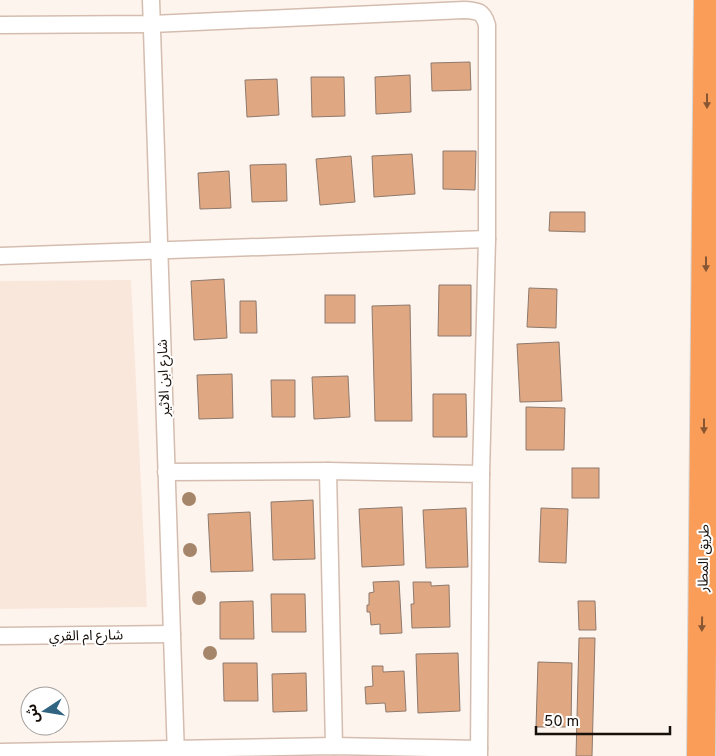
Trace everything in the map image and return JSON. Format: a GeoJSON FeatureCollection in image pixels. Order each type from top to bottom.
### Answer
{"type":"FeatureCollection","features":[{"type":"Feature","properties":{"kind":"highway","name":"طريق المطار"},"geometry":{"type":"LineString","coordinates":[[701,756],[708,0]]}},
{"type":"Feature","properties":{"kind":"street","name":"شارع ابن الاثير"},"geometry":{"type":"LineString","coordinates":[[151,0],[176,752]]}},
{"type":"Feature","properties":{"kind":"street"},"geometry":{"type":"LineString","coordinates":[[0,25],[152,24],[454,10],[476,11],[484,16],[487,25],[487,239],[481,474],[479,753],[334,746],[176,752],[0,752]]}},
{"type":"Feature","properties":{"kind":"street"},"geometry":{"type":"LineString","coordinates":[[0,256],[487,239]]}},
{"type":"Feature","properties":{"kind":"street"},"geometry":{"type":"LineString","coordinates":[[166,472],[328,471],[481,474]]}},
{"type":"Feature","properties":{"kind":"street"},"geometry":{"type":"LineString","coordinates":[[328,471],[334,746]]}},
{"type":"Feature","properties":{"kind":"street","name":"شارع ام القري"},"geometry":{"type":"LineString","coordinates":[[0,636],[172,634]]}},
{"type":"Feature","properties":{"kind":"shaded area"},"geometry":{"type":"Polygon","coordinates":[[[131,280],[147,607],[0,609],[0,281],[131,280]]]}},
{"type":"Feature","properties":{"kind":"building"},"geometry":{"type":"Polygon","coordinates":[[[470,62],[471,90],[432,91],[431,63],[470,62]]]}},
{"type":"Feature","properties":{"kind":"building"},"geometry":{"type":"Polygon","coordinates":[[[410,75],[411,112],[376,114],[375,77],[410,75]]]}},
{"type":"Feature","properties":{"kind":"building"},"geometry":{"type":"Polygon","coordinates":[[[311,77],[344,77],[345,116],[312,117],[311,77]]]}},
{"type":"Feature","properties":{"kind":"building"},"geometry":{"type":"Polygon","coordinates":[[[277,79],[279,115],[247,117],[245,80],[277,79]]]}},
{"type":"Feature","properties":{"kind":"building"},"geometry":{"type":"Polygon","coordinates":[[[443,151],[476,151],[475,190],[443,189],[443,151]]]}},
{"type":"Feature","properties":{"kind":"building"},"geometry":{"type":"Polygon","coordinates":[[[412,154],[415,194],[374,197],[372,156],[412,154]]]}},
{"type":"Feature","properties":{"kind":"building"},"geometry":{"type":"Polygon","coordinates":[[[351,156],[355,202],[320,205],[316,159],[351,156]]]}},
{"type":"Feature","properties":{"kind":"building"},"geometry":{"type":"Polygon","coordinates":[[[286,164],[287,201],[252,202],[250,165],[286,164]]]}},
{"type":"Feature","properties":{"kind":"building"},"geometry":{"type":"Polygon","coordinates":[[[229,171],[231,208],[200,209],[198,173],[229,171]]]}},
{"type":"Feature","properties":{"kind":"building"},"geometry":{"type":"Polygon","coordinates":[[[550,212],[585,212],[585,232],[549,231],[550,212]]]}},
{"type":"Feature","properties":{"kind":"building"},"geometry":{"type":"Polygon","coordinates":[[[224,279],[227,338],[194,340],[191,281],[224,279]]]}},
{"type":"Feature","properties":{"kind":"building"},"geometry":{"type":"Polygon","coordinates":[[[439,285],[471,285],[471,336],[438,336],[439,285]]]}},
{"type":"Feature","properties":{"kind":"building"},"geometry":{"type":"Polygon","coordinates":[[[529,288],[557,289],[556,328],[527,327],[529,288]]]}},
{"type":"Feature","properties":{"kind":"building"},"geometry":{"type":"Polygon","coordinates":[[[325,295],[355,295],[355,323],[325,323],[325,295]]]}},
{"type":"Feature","properties":{"kind":"building"},"geometry":{"type":"Polygon","coordinates":[[[240,301],[256,301],[257,333],[240,333],[240,301]]]}},
{"type":"Feature","properties":{"kind":"building"},"geometry":{"type":"Polygon","coordinates":[[[410,305],[412,421],[375,421],[372,306],[410,305]]]}},
{"type":"Feature","properties":{"kind":"building"},"geometry":{"type":"Polygon","coordinates":[[[559,342],[562,401],[520,402],[517,344],[559,342]]]}},
{"type":"Feature","properties":{"kind":"building"},"geometry":{"type":"Polygon","coordinates":[[[232,374],[233,418],[199,419],[197,375],[232,374]]]}},
{"type":"Feature","properties":{"kind":"building"},"geometry":{"type":"Polygon","coordinates":[[[348,376],[350,417],[314,419],[312,377],[348,376]]]}},
{"type":"Feature","properties":{"kind":"building"},"geometry":{"type":"Polygon","coordinates":[[[271,380],[295,380],[295,417],[272,417],[271,380]]]}},
{"type":"Feature","properties":{"kind":"building"},"geometry":{"type":"Polygon","coordinates":[[[433,394],[466,394],[467,437],[433,437],[433,394]]]}},
{"type":"Feature","properties":{"kind":"building"},"geometry":{"type":"Polygon","coordinates":[[[526,407],[565,408],[564,450],[526,450],[526,407]]]}},
{"type":"Feature","properties":{"kind":"building"},"geometry":{"type":"Polygon","coordinates":[[[572,468],[599,468],[599,498],[572,498],[572,468]]]}},
{"type":"Feature","properties":{"kind":"building"},"geometry":{"type":"Polygon","coordinates":[[[313,500],[315,559],[273,560],[271,502],[313,500]]]}},
{"type":"Feature","properties":{"kind":"building"},"geometry":{"type":"Polygon","coordinates":[[[402,507],[404,565],[362,567],[359,509],[402,507]]]}},
{"type":"Feature","properties":{"kind":"building"},"geometry":{"type":"Polygon","coordinates":[[[466,508],[468,567],[426,568],[423,510],[466,508]]]}},
{"type":"Feature","properties":{"kind":"building"},"geometry":{"type":"Polygon","coordinates":[[[541,508],[568,509],[566,563],[539,562],[541,508]]]}},
{"type":"Feature","properties":{"kind":"building"},"geometry":{"type":"Polygon","coordinates":[[[250,512],[253,571],[211,572],[208,514],[250,512]]]}},
{"type":"Feature","properties":{"kind":"building"},"geometry":{"type":"Polygon","coordinates":[[[399,581],[402,633],[380,634],[380,624],[371,625],[370,612],[367,612],[369,593],[374,592],[373,582],[399,581]]]}},
{"type":"Feature","properties":{"kind":"building"},"geometry":{"type":"Polygon","coordinates":[[[413,582],[431,582],[431,586],[449,585],[450,627],[412,628],[411,604],[414,604],[413,582]]]}},
{"type":"Feature","properties":{"kind":"building"},"geometry":{"type":"Polygon","coordinates":[[[271,594],[305,594],[306,632],[272,632],[271,594]]]}},
{"type":"Feature","properties":{"kind":"building"},"geometry":{"type":"Polygon","coordinates":[[[253,601],[254,639],[220,639],[220,602],[253,601]]]}},
{"type":"Feature","properties":{"kind":"building"},"geometry":{"type":"Polygon","coordinates":[[[578,601],[595,601],[596,630],[579,630],[578,601]]]}},
{"type":"Feature","properties":{"kind":"building"},"geometry":{"type":"Polygon","coordinates":[[[579,638],[595,638],[592,756],[576,756],[579,638]]]}},
{"type":"Feature","properties":{"kind":"building"},"geometry":{"type":"Polygon","coordinates":[[[458,653],[460,711],[418,713],[416,654],[458,653]]]}},
{"type":"Feature","properties":{"kind":"building"},"geometry":{"type":"Polygon","coordinates":[[[538,662],[572,663],[571,727],[536,727],[538,662]]]}},
{"type":"Feature","properties":{"kind":"building"},"geometry":{"type":"Polygon","coordinates":[[[223,663],[257,663],[258,701],[224,701],[223,663]]]}},
{"type":"Feature","properties":{"kind":"building"},"geometry":{"type":"Polygon","coordinates":[[[372,666],[383,666],[383,672],[404,671],[406,711],[386,712],[385,703],[366,704],[365,687],[373,686],[372,666]]]}},
{"type":"Feature","properties":{"kind":"building"},"geometry":{"type":"Polygon","coordinates":[[[306,673],[307,711],[273,712],[272,674],[306,673]]]}}]}
